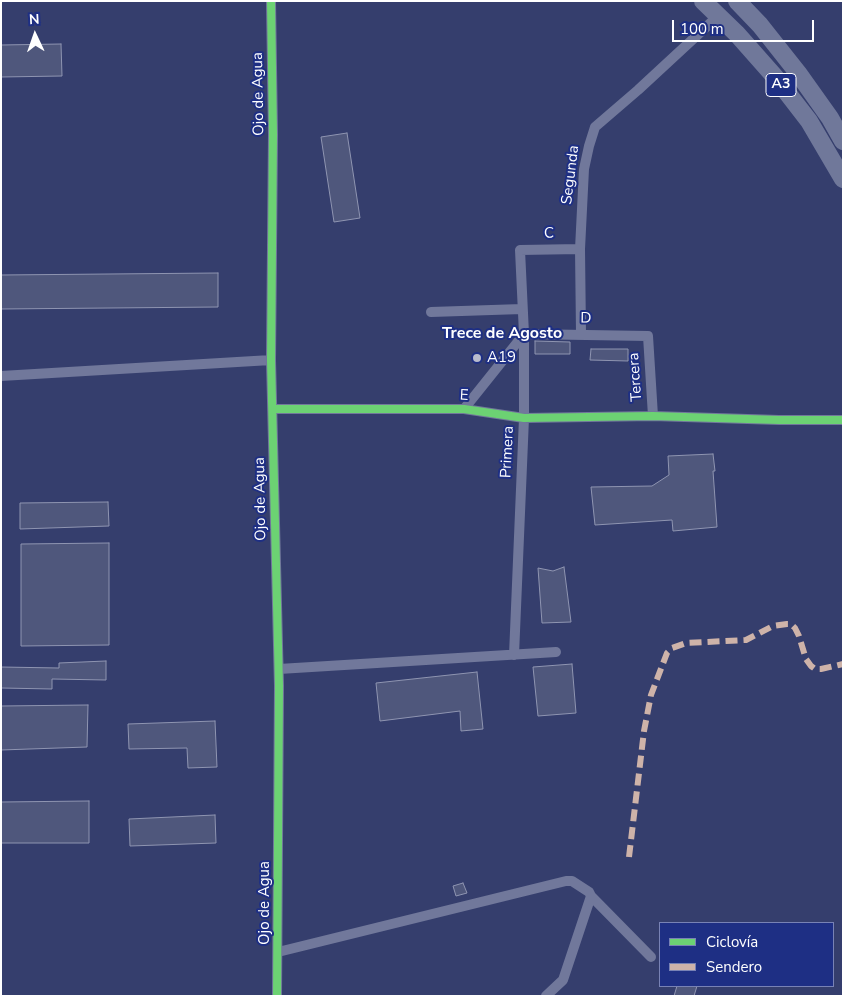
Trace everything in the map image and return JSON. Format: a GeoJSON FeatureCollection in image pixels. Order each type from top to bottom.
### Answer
{"type":"FeatureCollection","features":[{"type":"Feature","properties":{"kind":"highway","name":"A3"},"geometry":{"type":"LineString","coordinates":[[703,1],[744,41],[809,120],[843,179]]}},
{"type":"Feature","properties":{"kind":"highway","name":"A3"},"geometry":{"type":"LineString","coordinates":[[737,1],[760,25],[798,73],[830,118],[843,141]]}},
{"type":"Feature","properties":{"kind":"street","name":"Ojo de Agua"},"geometry":{"type":"LineString","coordinates":[[271,1],[273,134],[271,360],[279,670],[278,996]]}},
{"type":"Feature","properties":{"kind":"street","name":"Segunda"},"geometry":{"type":"LineString","coordinates":[[581,334],[580,249],[584,169],[595,127],[718,16]]}},
{"type":"Feature","properties":{"kind":"street","name":"C"},"geometry":{"type":"LineString","coordinates":[[520,250],[580,249]]}},
{"type":"Feature","properties":{"kind":"street","name":"Primera"},"geometry":{"type":"LineString","coordinates":[[514,655],[524,418],[524,334],[520,250]]}},
{"type":"Feature","properties":{"kind":"street"},"geometry":{"type":"LineString","coordinates":[[431,312],[522,309]]}},
{"type":"Feature","properties":{"kind":"street"},"geometry":{"type":"LineString","coordinates":[[464,409],[524,334]]}},
{"type":"Feature","properties":{"kind":"street","name":"D"},"geometry":{"type":"LineString","coordinates":[[524,334],[648,336]]}},
{"type":"Feature","properties":{"kind":"street","name":"Tercera"},"geometry":{"type":"LineString","coordinates":[[648,336],[653,416]]}},
{"type":"Feature","properties":{"kind":"street"},"geometry":{"type":"LineString","coordinates":[[1,376],[271,360]]}},
{"type":"Feature","properties":{"kind":"street","name":"E"},"geometry":{"type":"LineString","coordinates":[[273,409],[464,409],[524,418],[653,416],[843,420]]}},
{"type":"Feature","properties":{"kind":"street"},"geometry":{"type":"LineString","coordinates":[[279,670],[556,652]]}},
{"type":"Feature","properties":{"kind":"street"},"geometry":{"type":"LineString","coordinates":[[278,952],[572,881],[589,892],[651,957]]}},
{"type":"Feature","properties":{"kind":"street"},"geometry":{"type":"LineString","coordinates":[[546,996],[563,980],[591,896]]}},
{"type":"Feature","properties":{"kind":"building"},"geometry":{"type":"Polygon","coordinates":[[[61,44],[62,76],[1,77],[1,45],[61,44]]]}},
{"type":"Feature","properties":{"kind":"building"},"geometry":{"type":"Polygon","coordinates":[[[347,133],[360,218],[334,222],[321,137],[347,133]]]}},
{"type":"Feature","properties":{"kind":"building"},"geometry":{"type":"Polygon","coordinates":[[[218,273],[218,307],[1,309],[1,275],[218,273]]]}},
{"type":"Feature","properties":{"kind":"building"},"geometry":{"type":"Polygon","coordinates":[[[535,341],[570,342],[570,354],[535,354],[535,341]]]}},
{"type":"Feature","properties":{"kind":"building"},"geometry":{"type":"Polygon","coordinates":[[[591,349],[628,349],[628,361],[590,360],[591,349]]]}},
{"type":"Feature","properties":{"kind":"building"},"geometry":{"type":"Polygon","coordinates":[[[713,454],[717,527],[673,531],[672,520],[595,525],[591,487],[652,486],[669,475],[668,456],[713,454]]]}},
{"type":"Feature","properties":{"kind":"building"},"geometry":{"type":"Polygon","coordinates":[[[108,502],[109,526],[20,529],[20,503],[108,502]]]}},
{"type":"Feature","properties":{"kind":"building"},"geometry":{"type":"Polygon","coordinates":[[[109,543],[109,645],[21,646],[21,544],[109,543]]]}},
{"type":"Feature","properties":{"kind":"building"},"geometry":{"type":"Polygon","coordinates":[[[564,567],[571,622],[542,623],[538,568],[553,571],[564,567]]]}},
{"type":"Feature","properties":{"kind":"building"},"geometry":{"type":"Polygon","coordinates":[[[106,661],[106,680],[52,679],[52,689],[1,688],[1,667],[59,668],[59,663],[106,661]]]}},
{"type":"Feature","properties":{"kind":"building"},"geometry":{"type":"Polygon","coordinates":[[[572,664],[576,713],[538,716],[533,667],[572,664]]]}},
{"type":"Feature","properties":{"kind":"building"},"geometry":{"type":"Polygon","coordinates":[[[477,672],[483,729],[461,731],[460,711],[380,721],[376,683],[477,672]]]}},
{"type":"Feature","properties":{"kind":"building"},"geometry":{"type":"Polygon","coordinates":[[[88,705],[87,747],[1,750],[1,706],[88,705]]]}},
{"type":"Feature","properties":{"kind":"building"},"geometry":{"type":"Polygon","coordinates":[[[215,721],[217,767],[188,768],[187,748],[129,749],[128,724],[215,721]]]}},
{"type":"Feature","properties":{"kind":"building"},"geometry":{"type":"Polygon","coordinates":[[[89,801],[89,843],[1,843],[1,802],[89,801]]]}},
{"type":"Feature","properties":{"kind":"building"},"geometry":{"type":"Polygon","coordinates":[[[215,815],[216,843],[130,846],[129,819],[215,815]]]}},
{"type":"Feature","properties":{"kind":"building"},"geometry":{"type":"Polygon","coordinates":[[[463,883],[467,893],[456,896],[453,886],[463,883]]]}},
{"type":"Feature","properties":{"kind":"building"},"geometry":{"type":"Polygon","coordinates":[[[677,987],[697,987],[694,996],[674,996],[677,987]]]}},
{"type":"Feature","properties":{"kind":"marked path"},"geometry":{"type":"LineString","coordinates":[[629,857],[644,731],[651,695],[667,653],[672,648],[686,643],[746,640],[773,626],[791,624],[799,636],[806,659],[811,666],[815,669],[821,669],[843,664]]}},
{"type":"Feature","properties":{"kind":"cycle path"},"geometry":{"type":"LineString","coordinates":[[271,1],[273,134],[271,360],[279,686],[277,996]]}},
{"type":"Feature","properties":{"kind":"cycle path"},"geometry":{"type":"LineString","coordinates":[[273,409],[464,409],[524,418],[653,416],[843,420]]}},
{"type":"Feature","properties":{"kind":"place","name":"A19"},"geometry":{"type":"Point","coordinates":[477,358]}},
{"type":"Feature","properties":{"kind":"district","name":"Trece de Agosto"},"geometry":{"type":"Point","coordinates":[502,334]}}]}
